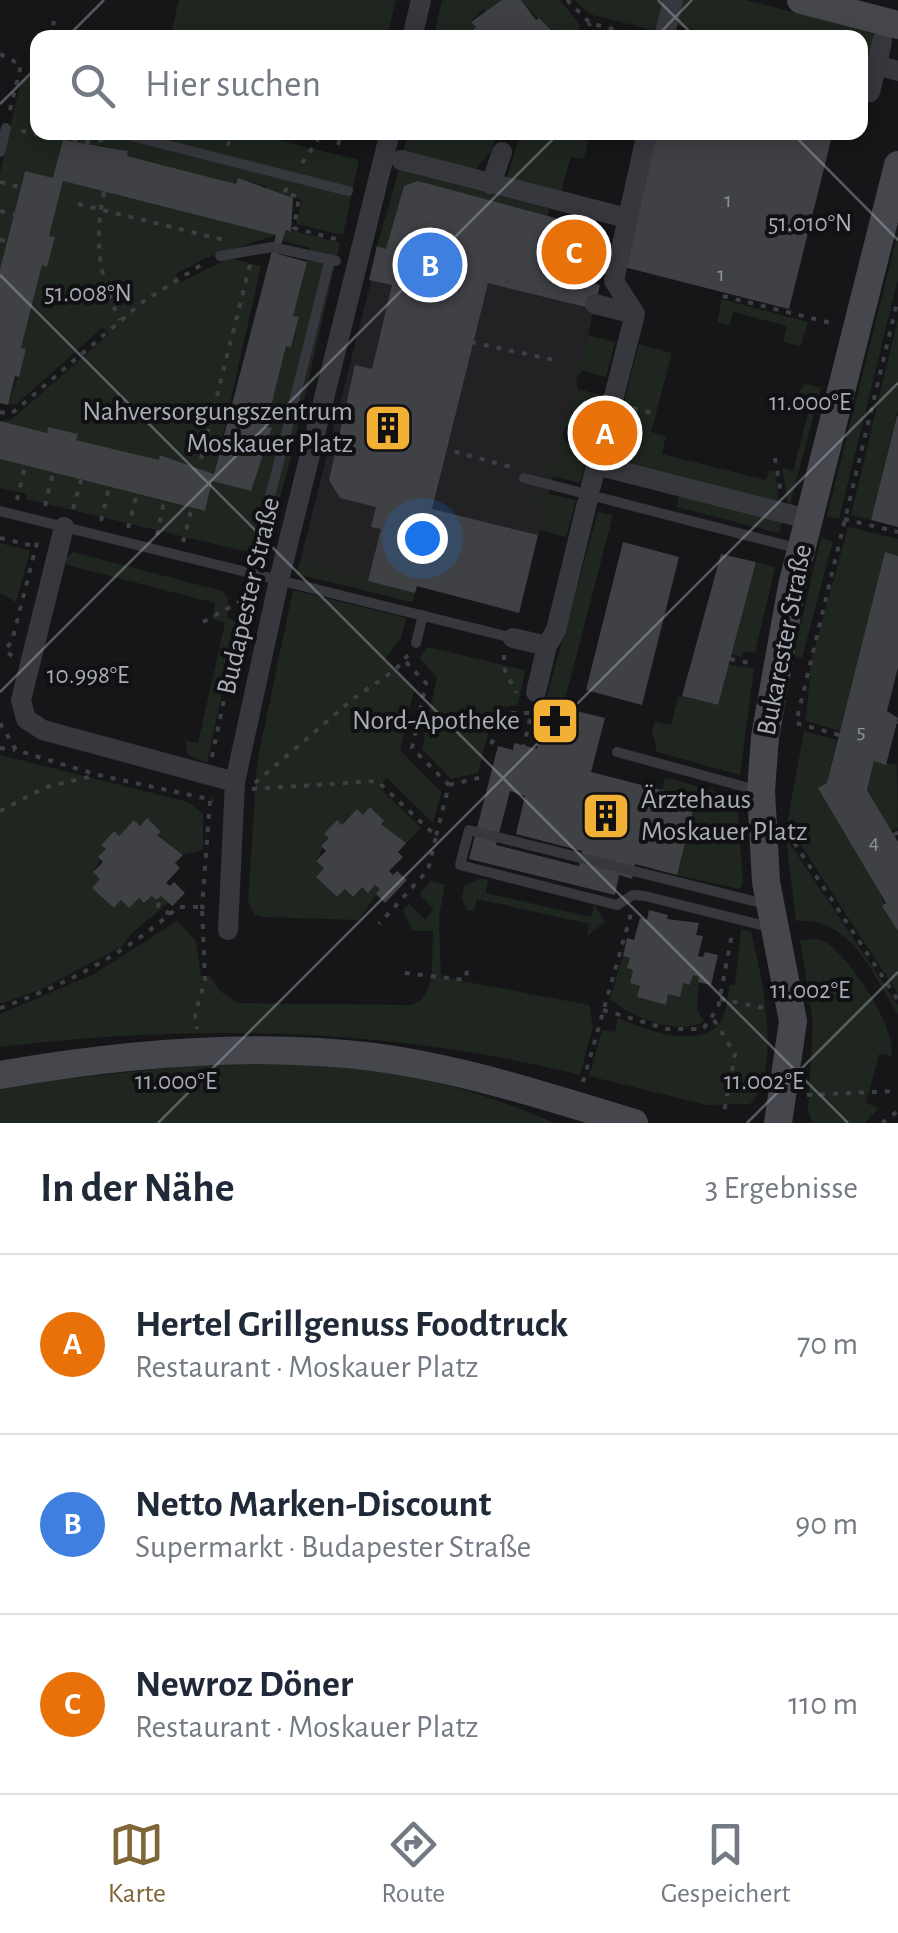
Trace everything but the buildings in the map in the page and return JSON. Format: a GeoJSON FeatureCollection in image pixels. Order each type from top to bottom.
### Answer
{"type":"FeatureCollection","features":[{"type":"Feature","properties":{"kind":"street"},"geometry":{"type":"LineString","coordinates":[[414,30],[421,0]]}},
{"type":"Feature","properties":{"kind":"street"},"geometry":{"type":"LineString","coordinates":[[666,30],[673,0]]}},
{"type":"Feature","properties":{"kind":"street"},"geometry":{"type":"LineString","coordinates":[[801,0],[890,33],[888,68],[868,91]]}},
{"type":"Feature","properties":{"kind":"street","name":"Budapester Straße"},"geometry":{"type":"LineString","coordinates":[[228,930],[229,791],[362,246],[393,158],[391,140]]}},
{"type":"Feature","properties":{"kind":"street"},"geometry":{"type":"LineString","coordinates":[[530,702],[546,646],[556,630],[592,485],[618,404],[635,314],[614,281],[645,140]]}},
{"type":"Feature","properties":{"kind":"street"},"geometry":{"type":"LineString","coordinates":[[491,184],[502,152]]}},
{"type":"Feature","properties":{"kind":"street"},"geometry":{"type":"LineString","coordinates":[[393,158],[627,218]]}},
{"type":"Feature","properties":{"kind":"street","name":"Bukarester Straße"},"geometry":{"type":"LineString","coordinates":[[778,1123],[793,1021],[773,917],[761,791],[791,520],[898,165]]}},
{"type":"Feature","properties":{"kind":"street"},"geometry":{"type":"LineString","coordinates":[[596,304],[635,314]]}},
{"type":"Feature","properties":{"kind":"street"},"geometry":{"type":"LineString","coordinates":[[592,485],[673,485],[791,520]]}},
{"type":"Feature","properties":{"kind":"street"},"geometry":{"type":"LineString","coordinates":[[66,528],[21,700],[26,719],[43,730],[229,791]]}},
{"type":"Feature","properties":{"kind":"street"},"geometry":{"type":"LineString","coordinates":[[510,637],[546,646]]}},
{"type":"Feature","properties":{"kind":"street"},"geometry":{"type":"LineString","coordinates":[[0,1075],[118,1058],[199,1054],[372,1057],[465,1074],[634,1123]]}},
{"type":"Feature","properties":{"kind":"lane"},"geometry":{"type":"LineString","coordinates":[[0,152],[6,128]]}},
{"type":"Feature","properties":{"kind":"lane"},"geometry":{"type":"LineString","coordinates":[[147,140],[348,191]]}},
{"type":"Feature","properties":{"kind":"lane"},"geometry":{"type":"LineString","coordinates":[[220,256],[254,248],[333,260],[268,505]]}},
{"type":"Feature","properties":{"kind":"lane"},"geometry":{"type":"LineString","coordinates":[[278,462],[286,479]]}},
{"type":"Feature","properties":{"kind":"lane"},"geometry":{"type":"LineString","coordinates":[[525,475],[791,520]]}},
{"type":"Feature","properties":{"kind":"lane"},"geometry":{"type":"LineString","coordinates":[[0,511],[510,637]]}},
{"type":"Feature","properties":{"kind":"lane"},"geometry":{"type":"LineString","coordinates":[[416,643],[423,615]]}},
{"type":"Feature","properties":{"kind":"lane"},"geometry":{"type":"LineString","coordinates":[[617,752],[761,791]]}},
{"type":"Feature","properties":{"kind":"lane"},"geometry":{"type":"LineString","coordinates":[[470,830],[730,896],[773,917],[633,895],[617,906],[460,865],[470,830]]}},
{"type":"Feature","properties":{"kind":"path"},"geometry":{"type":"LineString","coordinates":[[568,0],[590,22],[618,30]]}},
{"type":"Feature","properties":{"kind":"path"},"geometry":{"type":"LineString","coordinates":[[52,30],[54,21]]}},
{"type":"Feature","properties":{"kind":"path"},"geometry":{"type":"LineString","coordinates":[[587,30],[590,22]]}},
{"type":"Feature","properties":{"kind":"path"},"geometry":{"type":"LineString","coordinates":[[0,54],[21,66],[6,128]]}},
{"type":"Feature","properties":{"kind":"path"},"geometry":{"type":"LineString","coordinates":[[318,140],[284,193],[300,197],[294,228],[362,246]]}},
{"type":"Feature","properties":{"kind":"path"},"geometry":{"type":"LineString","coordinates":[[338,145],[339,140]]}},
{"type":"Feature","properties":{"kind":"path"},"geometry":{"type":"LineString","coordinates":[[0,182],[20,187]]}},
{"type":"Feature","properties":{"kind":"path"},"geometry":{"type":"LineString","coordinates":[[104,192],[96,228],[102,281],[120,320]]}},
{"type":"Feature","properties":{"kind":"path"},"geometry":{"type":"LineString","coordinates":[[78,204],[254,248],[202,460]]}},
{"type":"Feature","properties":{"kind":"path"},"geometry":{"type":"LineString","coordinates":[[0,211],[14,214]]}},
{"type":"Feature","properties":{"kind":"path"},"geometry":{"type":"LineString","coordinates":[[0,412],[11,414],[120,320],[171,282],[220,256]]}},
{"type":"Feature","properties":{"kind":"path"},"geometry":{"type":"LineString","coordinates":[[536,541],[425,512],[487,277],[596,304]]}},
{"type":"Feature","properties":{"kind":"path"},"geometry":{"type":"LineString","coordinates":[[723,296],[844,326]]}},
{"type":"Feature","properties":{"kind":"path"},"geometry":{"type":"LineString","coordinates":[[839,735],[796,723],[898,300]]}},
{"type":"Feature","properties":{"kind":"path"},"geometry":{"type":"LineString","coordinates":[[890,332],[898,334]]}},
{"type":"Feature","properties":{"kind":"path"},"geometry":{"type":"LineString","coordinates":[[470,342],[554,360]]}},
{"type":"Feature","properties":{"kind":"path"},"geometry":{"type":"LineString","coordinates":[[618,404],[656,414]]}},
{"type":"Feature","properties":{"kind":"path"},"geometry":{"type":"LineString","coordinates":[[442,448],[525,475]]}},
{"type":"Feature","properties":{"kind":"path"},"geometry":{"type":"LineString","coordinates":[[775,458],[791,520]]}},
{"type":"Feature","properties":{"kind":"path"},"geometry":{"type":"LineString","coordinates":[[14,514],[25,466]]}},
{"type":"Feature","properties":{"kind":"path"},"geometry":{"type":"LineString","coordinates":[[0,655],[12,641],[53,472]]}},
{"type":"Feature","properties":{"kind":"path"},"geometry":{"type":"LineString","coordinates":[[66,528],[81,480]]}},
{"type":"Feature","properties":{"kind":"path"},"geometry":{"type":"LineString","coordinates":[[97,535],[109,486]]}},
{"type":"Feature","properties":{"kind":"path"},"geometry":{"type":"LineString","coordinates":[[124,542],[137,494]]}},
{"type":"Feature","properties":{"kind":"path"},"geometry":{"type":"LineString","coordinates":[[153,550],[164,501]]}},
{"type":"Feature","properties":{"kind":"path"},"geometry":{"type":"LineString","coordinates":[[180,556],[192,508]]}},
{"type":"Feature","properties":{"kind":"path"},"geometry":{"type":"LineString","coordinates":[[844,519],[898,532]]}},
{"type":"Feature","properties":{"kind":"path"},"geometry":{"type":"LineString","coordinates":[[0,538],[36,546]]}},
{"type":"Feature","properties":{"kind":"path"},"geometry":{"type":"LineString","coordinates":[[203,622],[279,580]]}},
{"type":"Feature","properties":{"kind":"path"},"geometry":{"type":"LineString","coordinates":[[212,759],[245,599]]}},
{"type":"Feature","properties":{"kind":"path"},"geometry":{"type":"LineString","coordinates":[[491,744],[506,713],[530,702],[504,668],[510,637]]}},
{"type":"Feature","properties":{"kind":"path"},"geometry":{"type":"LineString","coordinates":[[416,643],[404,660],[247,789],[377,781],[436,836]]}},
{"type":"Feature","properties":{"kind":"path"},"geometry":{"type":"LineString","coordinates":[[5,650],[13,657],[9,671]]}},
{"type":"Feature","properties":{"kind":"path"},"geometry":{"type":"LineString","coordinates":[[730,659],[758,665]]}},
{"type":"Feature","properties":{"kind":"path"},"geometry":{"type":"LineString","coordinates":[[404,660],[426,683],[412,748],[448,785]]}},
{"type":"Feature","properties":{"kind":"path"},"geometry":{"type":"LineString","coordinates":[[525,746],[530,721]]}},
{"type":"Feature","properties":{"kind":"path"},"geometry":{"type":"LineString","coordinates":[[0,723],[16,750]]}},
{"type":"Feature","properties":{"kind":"path"},"geometry":{"type":"LineString","coordinates":[[0,748],[210,800],[229,791]]}},
{"type":"Feature","properties":{"kind":"path"},"geometry":{"type":"LineString","coordinates":[[520,766],[532,770]]}},
{"type":"Feature","properties":{"kind":"path"},"geometry":{"type":"LineString","coordinates":[[0,811],[46,787],[98,775]]}},
{"type":"Feature","properties":{"kind":"path"},"geometry":{"type":"LineString","coordinates":[[448,785],[482,777]]}},
{"type":"Feature","properties":{"kind":"path"},"geometry":{"type":"LineString","coordinates":[[380,924],[428,870],[448,785]]}},
{"type":"Feature","properties":{"kind":"path"},"geometry":{"type":"LineString","coordinates":[[198,1039],[196,1014],[205,980],[202,907],[210,800]]}},
{"type":"Feature","properties":{"kind":"path"},"geometry":{"type":"LineString","coordinates":[[782,824],[898,1000]]}},
{"type":"Feature","properties":{"kind":"path"},"geometry":{"type":"LineString","coordinates":[[170,914],[158,906],[163,893],[178,907]]}},
{"type":"Feature","properties":{"kind":"path"},"geometry":{"type":"LineString","coordinates":[[583,1082],[626,922],[640,906]]}},
{"type":"Feature","properties":{"kind":"path"},"geometry":{"type":"LineString","coordinates":[[0,1008],[91,969],[140,940],[178,907],[202,907],[228,930]]}},
{"type":"Feature","properties":{"kind":"path"},"geometry":{"type":"LineString","coordinates":[[602,1010],[682,1031],[703,1029],[713,1019],[720,998],[734,924]]}},
{"type":"Feature","properties":{"kind":"path"},"geometry":{"type":"LineString","coordinates":[[405,974],[465,980],[469,963]]}},
{"type":"Feature","properties":{"kind":"path"},"geometry":{"type":"LineString","coordinates":[[716,968],[725,971]]}},
{"type":"Feature","properties":{"kind":"path"},"geometry":{"type":"LineString","coordinates":[[720,998],[770,1009]]}},
{"type":"Feature","properties":{"kind":"path"},"geometry":{"type":"LineString","coordinates":[[713,1019],[735,1054],[724,1112]]}},
{"type":"Feature","properties":{"kind":"path"},"geometry":{"type":"LineString","coordinates":[[802,1095],[894,1091]]}},
{"type":"Feature","properties":{"kind":"path"},"geometry":{"type":"LineString","coordinates":[[882,1123],[898,1111]]}},
{"type":"Feature","properties":{"kind":"shaded area"},"geometry":{"type":"Polygon","coordinates":[[[179,0],[396,0],[389,30],[172,30],[179,0]]]}},
{"type":"Feature","properties":{"kind":"shaded area"},"geometry":{"type":"Polygon","coordinates":[[[442,0],[502,0],[489,14],[483,9],[471,21],[476,27],[473,30],[435,30],[442,0]]]}},
{"type":"Feature","properties":{"kind":"shaded area"},"geometry":{"type":"Polygon","coordinates":[[[521,0],[560,0],[580,25],[578,30],[555,30],[521,0]]]}},
{"type":"Feature","properties":{"kind":"shaded area"},"geometry":{"type":"Polygon","coordinates":[[[575,0],[667,0],[660,30],[589,14],[575,0]]]}},
{"type":"Feature","properties":{"kind":"shaded area"},"geometry":{"type":"Polygon","coordinates":[[[679,0],[745,0],[865,30],[695,30],[673,24],[679,0]]]}},
{"type":"Feature","properties":{"kind":"shaded area"},"geometry":{"type":"Polygon","coordinates":[[[868,31],[877,33],[868,65],[868,31]]]}},
{"type":"Feature","properties":{"kind":"shaded area"},"geometry":{"type":"Polygon","coordinates":[[[30,77],[30,140],[278,140],[359,160],[343,235],[296,224],[302,200],[265,191],[266,186],[238,179],[236,184],[99,145],[53,178],[24,172],[0,269],[0,173],[21,80],[30,77]]]}},
{"type":"Feature","properties":{"kind":"shaded area"},"geometry":{"type":"Polygon","coordinates":[[[406,140],[495,140],[492,150],[475,170],[403,152],[406,140]]]}},
{"type":"Feature","properties":{"kind":"shaded area"},"geometry":{"type":"Polygon","coordinates":[[[518,140],[588,140],[584,159],[571,157],[561,192],[507,178],[518,140]]]}},
{"type":"Feature","properties":{"kind":"shaded area"},"geometry":{"type":"Polygon","coordinates":[[[399,170],[549,209],[548,216],[566,221],[562,241],[590,248],[582,280],[600,285],[519,613],[417,586],[412,602],[297,574],[399,170]]]}},
{"type":"Feature","properties":{"kind":"shaded area"},"geometry":{"type":"Polygon","coordinates":[[[399,170],[549,209],[547,216],[413,181],[401,189],[386,249],[377,246],[399,170]]]}},
{"type":"Feature","properties":{"kind":"shaded area"},"geometry":{"type":"Polygon","coordinates":[[[63,181],[276,235],[206,258],[176,274],[181,282],[229,258],[261,266],[214,474],[161,455],[159,460],[76,440],[77,434],[49,427],[47,433],[0,421],[12,419],[108,335],[103,327],[17,404],[8,405],[26,350],[21,348],[42,265],[47,266],[55,237],[49,236],[63,181]]]}},
{"type":"Feature","properties":{"kind":"shaded area"},"geometry":{"type":"Polygon","coordinates":[[[285,232],[340,243],[289,465],[265,550],[248,552],[26,499],[27,494],[0,488],[0,459],[204,511],[212,481],[251,491],[272,429],[266,427],[286,346],[292,346],[299,318],[293,316],[310,248],[283,241],[285,232]]]}},
{"type":"Feature","properties":{"kind":"shaded area"},"geometry":{"type":"Polygon","coordinates":[[[898,232],[898,279],[839,519],[827,516],[898,232]]]}},
{"type":"Feature","properties":{"kind":"shaded area"},"geometry":{"type":"Polygon","coordinates":[[[722,299],[808,322],[801,346],[783,342],[787,326],[733,312],[729,326],[717,322],[722,299]]]}},
{"type":"Feature","properties":{"kind":"shaded area"},"geometry":{"type":"Polygon","coordinates":[[[898,318],[898,410],[871,520],[851,515],[898,318]]]}},
{"type":"Feature","properties":{"kind":"shaded area"},"geometry":{"type":"Polygon","coordinates":[[[588,335],[615,342],[606,377],[582,371],[577,376],[588,335]]]}},
{"type":"Feature","properties":{"kind":"shaded area"},"geometry":{"type":"Polygon","coordinates":[[[639,344],[672,353],[651,432],[666,436],[662,454],[766,480],[769,470],[776,472],[779,505],[609,462],[639,344]]]}},
{"type":"Feature","properties":{"kind":"shaded area"},"geometry":{"type":"Polygon","coordinates":[[[576,382],[578,389],[602,395],[593,430],[569,424],[564,429],[576,382]]]}},
{"type":"Feature","properties":{"kind":"shaded area"},"geometry":{"type":"Polygon","coordinates":[[[804,384],[821,388],[789,508],[782,468],[793,471],[811,402],[797,397],[804,384]]]}},
{"type":"Feature","properties":{"kind":"shaded area"},"geometry":{"type":"Polygon","coordinates":[[[563,435],[565,442],[589,448],[580,483],[548,475],[538,463],[555,467],[563,435]]]}},
{"type":"Feature","properties":{"kind":"shaded area"},"geometry":{"type":"Polygon","coordinates":[[[545,493],[576,500],[566,537],[539,530],[545,504],[530,500],[545,493]]]}},
{"type":"Feature","properties":{"kind":"shaded area"},"geometry":{"type":"Polygon","coordinates":[[[679,495],[783,517],[779,533],[677,507],[679,495]]]}},
{"type":"Feature","properties":{"kind":"shaded area"},"geometry":{"type":"Polygon","coordinates":[[[598,512],[613,515],[563,707],[548,703],[543,710],[598,512]]]}},
{"type":"Feature","properties":{"kind":"shaded area"},"geometry":{"type":"Polygon","coordinates":[[[848,527],[898,539],[898,556],[885,553],[840,731],[806,721],[811,662],[848,527]]]}},
{"type":"Feature","properties":{"kind":"shaded area"},"geometry":{"type":"Polygon","coordinates":[[[821,538],[833,541],[802,658],[793,656],[821,538]]]}},
{"type":"Feature","properties":{"kind":"shaded area"},"geometry":{"type":"Polygon","coordinates":[[[0,543],[30,551],[16,602],[0,593],[0,543]]]}},
{"type":"Feature","properties":{"kind":"shaded area"},"geometry":{"type":"Polygon","coordinates":[[[73,552],[222,591],[228,598],[227,617],[237,623],[207,763],[188,755],[185,741],[198,743],[225,623],[212,619],[215,603],[67,565],[65,559],[73,552]]]}},
{"type":"Feature","properties":{"kind":"shaded area"},"geometry":{"type":"Polygon","coordinates":[[[300,561],[415,593],[412,602],[297,574],[300,561]]]}},
{"type":"Feature","properties":{"kind":"shaded area"},"geometry":{"type":"Polygon","coordinates":[[[756,562],[775,567],[755,653],[744,651],[742,657],[731,654],[756,562]]]}},
{"type":"Feature","properties":{"kind":"shaded area"},"geometry":{"type":"Polygon","coordinates":[[[293,590],[406,618],[401,638],[384,660],[414,690],[400,750],[441,792],[433,823],[387,778],[379,787],[421,828],[406,843],[381,824],[370,808],[363,815],[357,810],[342,825],[336,821],[325,833],[329,838],[316,861],[324,868],[316,877],[337,897],[345,889],[353,897],[362,887],[368,892],[375,885],[380,889],[359,920],[262,917],[255,915],[248,902],[257,763],[293,590]]]}},
{"type":"Feature","properties":{"kind":"shaded area"},"geometry":{"type":"Polygon","coordinates":[[[428,647],[525,670],[518,705],[504,707],[492,718],[478,773],[451,779],[422,749],[437,677],[419,658],[428,647]]]}},
{"type":"Feature","properties":{"kind":"shaded area"},"geometry":{"type":"Polygon","coordinates":[[[728,664],[754,669],[740,775],[657,752],[652,731],[655,721],[671,725],[678,696],[718,705],[728,664]]]}},
{"type":"Feature","properties":{"kind":"shaded area"},"geometry":{"type":"Polygon","coordinates":[[[804,731],[837,740],[827,783],[898,931],[898,994],[787,824],[804,731]]]}},
{"type":"Feature","properties":{"kind":"shaded area"},"geometry":{"type":"Polygon","coordinates":[[[0,755],[188,802],[203,814],[203,850],[183,855],[158,835],[160,832],[147,819],[140,826],[134,821],[119,836],[113,832],[101,844],[106,849],[93,872],[100,879],[93,888],[113,908],[121,900],[129,908],[139,898],[145,903],[152,896],[156,900],[161,896],[168,902],[123,946],[40,990],[0,1004],[0,755]]]}},
{"type":"Feature","properties":{"kind":"shaded area"},"geometry":{"type":"Polygon","coordinates":[[[874,761],[897,765],[898,827],[891,831],[867,790],[874,761]]]}},
{"type":"Feature","properties":{"kind":"shaded area"},"geometry":{"type":"Polygon","coordinates":[[[665,777],[737,798],[743,884],[739,889],[677,875],[696,799],[662,790],[665,777]]]}},
{"type":"Feature","properties":{"kind":"shaded area"},"geometry":{"type":"Polygon","coordinates":[[[786,838],[898,1005],[898,1014],[869,966],[846,938],[815,922],[796,921],[786,838]]]}},
{"type":"Feature","properties":{"kind":"shaded area"},"geometry":{"type":"Polygon","coordinates":[[[479,878],[488,880],[486,893],[591,917],[594,904],[605,922],[587,936],[589,924],[477,899],[474,911],[467,910],[462,899],[464,887],[479,878]]]}},
{"type":"Feature","properties":{"kind":"shaded area"},"geometry":{"type":"Polygon","coordinates":[[[431,881],[445,884],[439,917],[441,977],[589,1005],[593,1027],[580,1075],[436,1047],[292,1034],[146,1035],[0,1047],[0,1014],[94,974],[177,921],[196,941],[201,976],[210,976],[220,991],[238,1003],[412,1005],[430,984],[433,931],[413,931],[403,910],[409,904],[425,919],[434,909],[419,894],[431,881]]]}},
{"type":"Feature","properties":{"kind":"shaded area"},"geometry":{"type":"Polygon","coordinates":[[[741,929],[751,931],[767,1020],[765,1068],[760,1088],[750,1104],[706,1105],[589,1076],[602,1030],[615,1032],[618,1018],[674,1036],[703,1034],[714,1028],[723,1017],[730,985],[735,985],[741,929]]]}},
{"type":"Feature","properties":{"kind":"shaded area"},"geometry":{"type":"Polygon","coordinates":[[[820,939],[856,973],[887,1027],[891,1043],[891,1056],[879,1054],[866,1103],[879,1108],[865,1123],[813,1123],[808,1111],[813,1022],[800,940],[820,939]]]}},
{"type":"Feature","properties":{"kind":"shaded area"},"geometry":{"type":"Polygon","coordinates":[[[623,956],[630,958],[630,983],[640,986],[638,998],[666,1004],[668,994],[683,983],[690,985],[693,975],[699,977],[697,1011],[704,1021],[682,1027],[656,1023],[610,999],[623,956]]]}},
{"type":"Feature","properties":{"kind":"shaded area"},"geometry":{"type":"Polygon","coordinates":[[[306,1064],[433,1082],[555,1123],[0,1123],[0,1086],[186,1066],[306,1064]]]}},
{"type":"Feature","properties":{"kind":"place","name":"Newroz Döner"},"geometry":{"type":"Point","coordinates":[574,252]}},
{"type":"Feature","properties":{"kind":"place","name":"Netto Marken-Discount"},"geometry":{"type":"Point","coordinates":[430,265]}},
{"type":"Feature","properties":{"kind":"place","name":"Nahversorgungszentrum Moskauer Platz"},"geometry":{"type":"Point","coordinates":[388,428]}},
{"type":"Feature","properties":{"kind":"place","name":"Hertel Grillgenuss Foodtruck"},"geometry":{"type":"Point","coordinates":[605,433]}},
{"type":"Feature","properties":{"kind":"place","name":"Nord-Apotheke"},"geometry":{"type":"Point","coordinates":[555,721]}},
{"type":"Feature","properties":{"kind":"place","name":"Ärztehaus Moskauer Platz"},"geometry":{"type":"Point","coordinates":[606,816]}}]}
